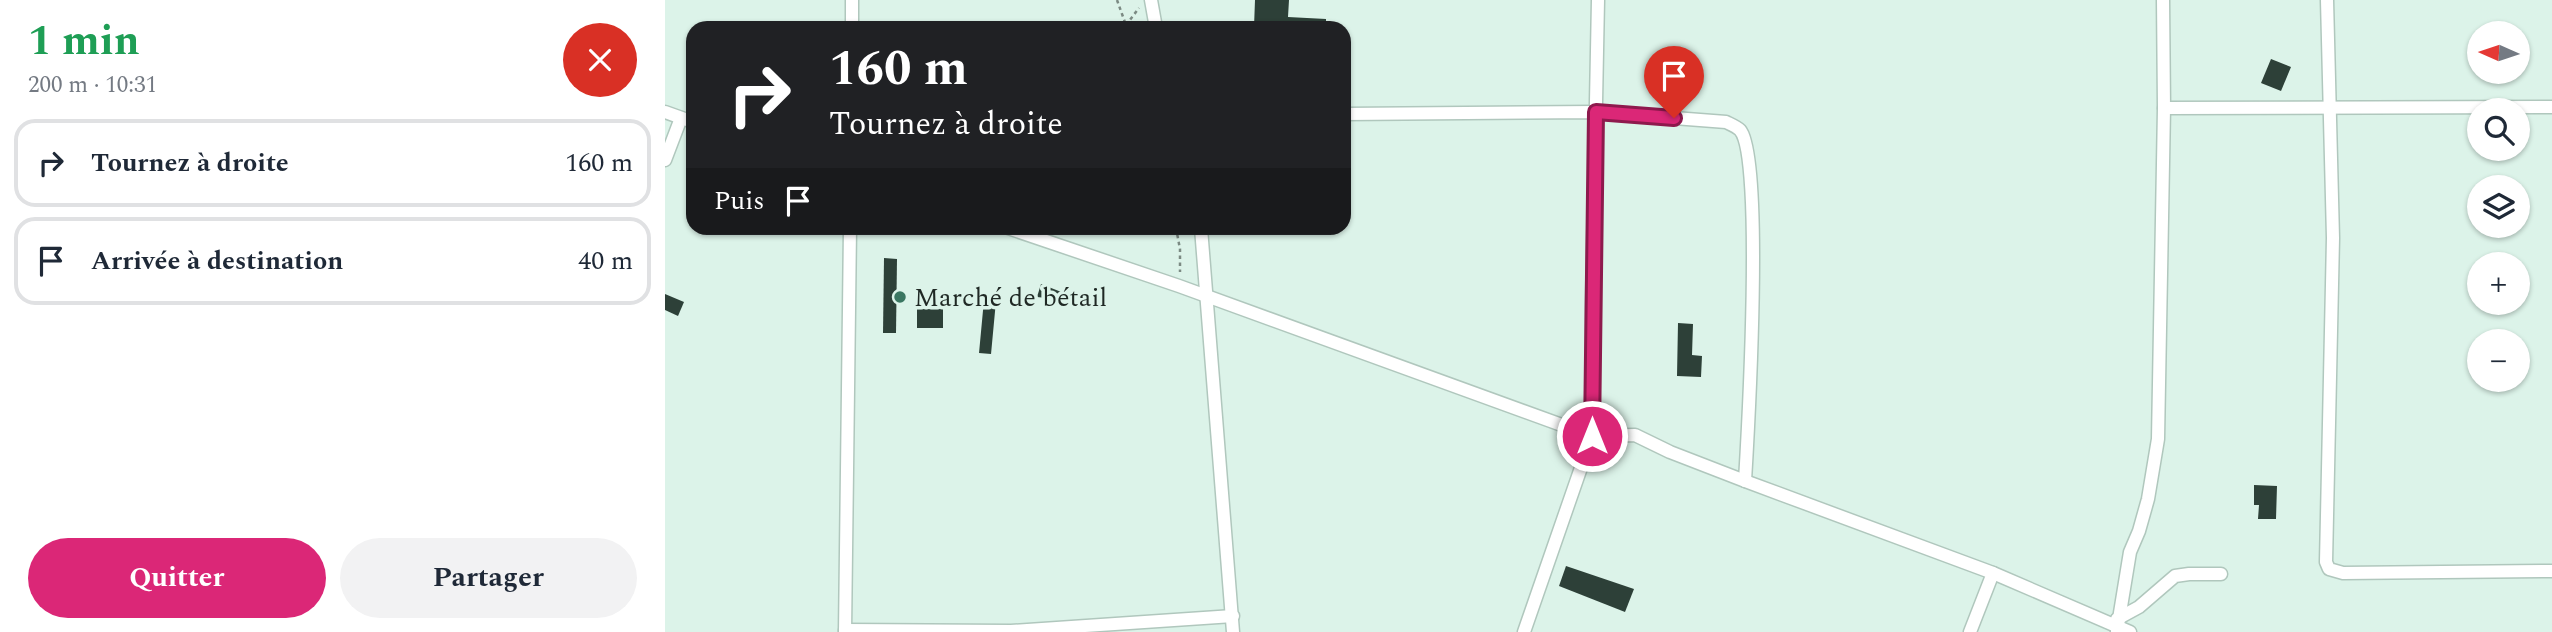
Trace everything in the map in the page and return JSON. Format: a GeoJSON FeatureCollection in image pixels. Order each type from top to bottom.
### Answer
{"type":"FeatureCollection","features":[{"type":"Feature","properties":{"kind":"street"},"geometry":{"type":"LineString","coordinates":[[852,0],[852,21]]}},
{"type":"Feature","properties":{"kind":"street"},"geometry":{"type":"LineString","coordinates":[[1148,0],[1154,21]]}},
{"type":"Feature","properties":{"kind":"street"},"geometry":{"type":"LineString","coordinates":[[1524,632],[1592,436],[1598,0]]}},
{"type":"Feature","properties":{"kind":"street"},"geometry":{"type":"LineString","coordinates":[[2117,626],[2130,552],[2148,499],[2158,439],[2164,108],[2163,0]]}},
{"type":"Feature","properties":{"kind":"street"},"geometry":{"type":"LineString","coordinates":[[2327,0],[2333,239],[2325,550],[2329,569],[2343,573],[2552,571]]}},
{"type":"Feature","properties":{"kind":"street"},"geometry":{"type":"LineString","coordinates":[[2164,108],[2552,107]]}},
{"type":"Feature","properties":{"kind":"street"},"geometry":{"type":"LineString","coordinates":[[665,112],[686,120]]}},
{"type":"Feature","properties":{"kind":"street"},"geometry":{"type":"LineString","coordinates":[[1351,114],[1596,112],[1726,122],[1740,130],[1748,149],[1753,239],[1752,356],[1745,481]]}},
{"type":"Feature","properties":{"kind":"street"},"geometry":{"type":"LineString","coordinates":[[665,160],[686,122]]}},
{"type":"Feature","properties":{"kind":"street"},"geometry":{"type":"LineString","coordinates":[[851,235],[845,631],[1011,631],[1233,617]]}},
{"type":"Feature","properties":{"kind":"street"},"geometry":{"type":"LineString","coordinates":[[1029,235],[1205,295],[1592,436],[1636,435],[1670,452],[1745,481],[1993,573],[2130,632]]}},
{"type":"Feature","properties":{"kind":"street"},"geometry":{"type":"LineString","coordinates":[[1201,235],[1233,632]]}},
{"type":"Feature","properties":{"kind":"street"},"geometry":{"type":"LineString","coordinates":[[1969,632],[1993,573]]}},
{"type":"Feature","properties":{"kind":"street"},"geometry":{"type":"LineString","coordinates":[[2117,626],[2175,576],[2221,574]]}},
{"type":"Feature","properties":{"kind":"path"},"geometry":{"type":"LineString","coordinates":[[1117,0],[1125,21]]}},
{"type":"Feature","properties":{"kind":"path"},"geometry":{"type":"LineString","coordinates":[[1132,21],[1148,0]]}},
{"type":"Feature","properties":{"kind":"path"},"geometry":{"type":"LineString","coordinates":[[1177,235],[1180,249],[1179,286]]}},
{"type":"Feature","properties":{"kind":"building"},"geometry":{"type":"Polygon","coordinates":[[[1255,0],[1289,0],[1288,17],[1326,19],[1326,21],[1254,21],[1255,0]]]}},
{"type":"Feature","properties":{"kind":"building"},"geometry":{"type":"Polygon","coordinates":[[[2271,59],[2291,67],[2281,91],[2261,83],[2271,59]]]}},
{"type":"Feature","properties":{"kind":"building"},"geometry":{"type":"Polygon","coordinates":[[[884,258],[897,259],[896,333],[883,333],[884,258]]]}},
{"type":"Feature","properties":{"kind":"building"},"geometry":{"type":"Polygon","coordinates":[[[1041,284],[1074,297],[1073,301],[1037,297],[1041,284]]]}},
{"type":"Feature","properties":{"kind":"building"},"geometry":{"type":"Polygon","coordinates":[[[665,294],[684,302],[678,316],[665,310],[665,294]]]}},
{"type":"Feature","properties":{"kind":"building"},"geometry":{"type":"Polygon","coordinates":[[[984,300],[996,301],[991,354],[979,353],[984,300]]]}},
{"type":"Feature","properties":{"kind":"building"},"geometry":{"type":"Polygon","coordinates":[[[943,307],[943,328],[917,328],[917,308],[943,307]]]}},
{"type":"Feature","properties":{"kind":"building"},"geometry":{"type":"Polygon","coordinates":[[[1678,323],[1693,324],[1692,355],[1702,356],[1701,377],[1677,376],[1678,323]]]}},
{"type":"Feature","properties":{"kind":"building"},"geometry":{"type":"Polygon","coordinates":[[[2254,485],[2277,486],[2276,519],[2258,519],[2259,505],[2254,505],[2254,485]]]}},
{"type":"Feature","properties":{"kind":"building"},"geometry":{"type":"Polygon","coordinates":[[[1566,566],[1634,589],[1625,612],[1559,586],[1566,566]]]}},
{"type":"Feature","properties":{"kind":"place","name":"Marché de bétail"},"geometry":{"type":"Point","coordinates":[900,297]}},
{"type":"Feature","properties":{"kind":"route"},"geometry":{"type":"LineString","coordinates":[[1592,436],[1596,112],[1674,118]]}}]}
